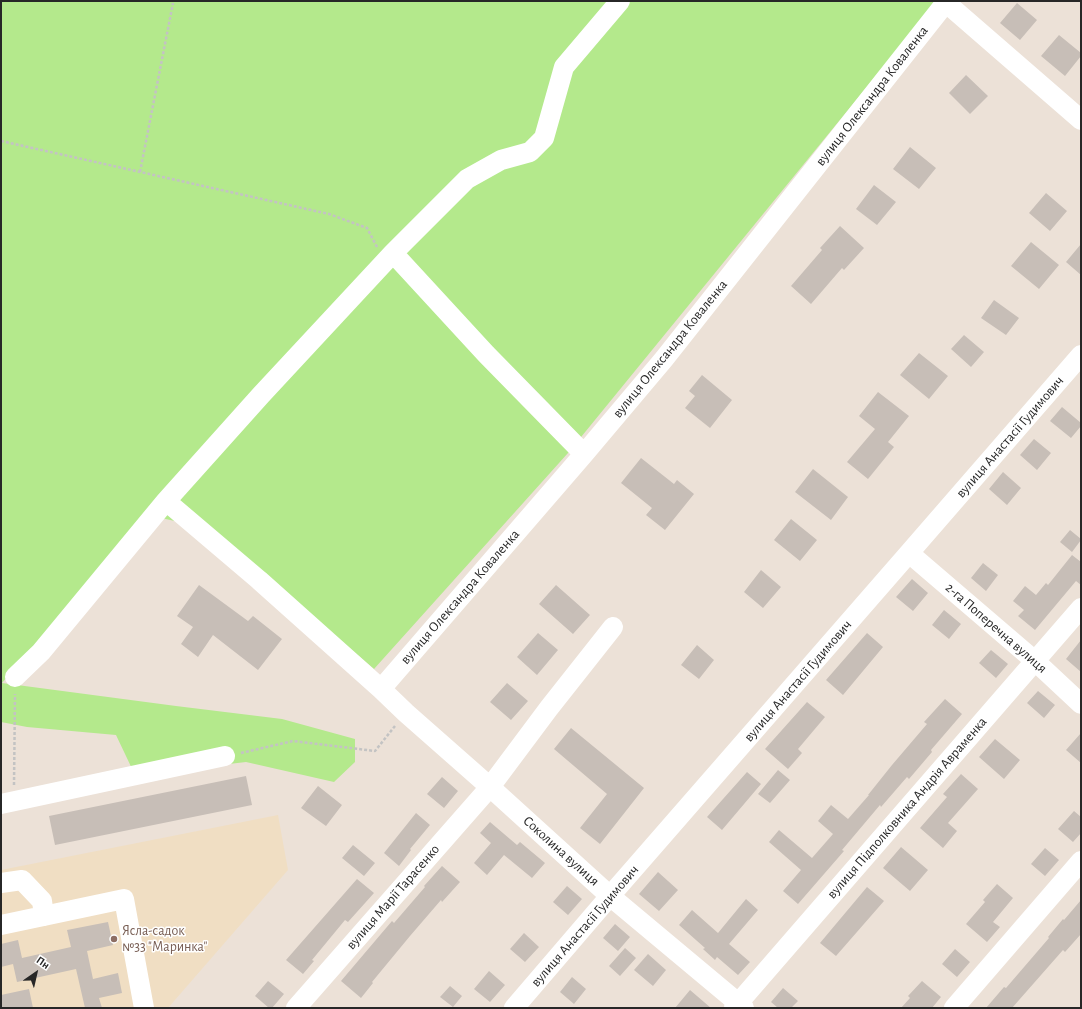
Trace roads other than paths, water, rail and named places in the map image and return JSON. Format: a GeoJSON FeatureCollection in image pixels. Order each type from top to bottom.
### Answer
{"type":"FeatureCollection","features":[{"type":"Feature","properties":{"kind":"street"},"geometry":{"type":"LineString","coordinates":[[15,677],[41,652],[166,501],[388,257],[467,179],[501,160],[530,152],[544,138],[564,67],[620,1]]}},
{"type":"Feature","properties":{"kind":"street"},"geometry":{"type":"LineString","coordinates":[[946,1],[1081,120]]}},
{"type":"Feature","properties":{"kind":"street","name":"вулиця Олександра Коваленка"},"geometry":{"type":"LineString","coordinates":[[381,689],[664,359],[946,1]]}},
{"type":"Feature","properties":{"kind":"street"},"geometry":{"type":"LineString","coordinates":[[388,257],[584,454]]}},
{"type":"Feature","properties":{"kind":"street","name":"вулиця Анастасії Гудимович"},"geometry":{"type":"LineString","coordinates":[[514,1008],[1081,355]]}},
{"type":"Feature","properties":{"kind":"street","name":"Соколина вулиця"},"geometry":{"type":"LineString","coordinates":[[166,501],[259,580],[610,896],[738,1006]]}},
{"type":"Feature","properties":{"kind":"street","name":"2-га Поперечна вулиця"},"geometry":{"type":"LineString","coordinates":[[910,553],[1035,661],[1081,704]]}},
{"type":"Feature","properties":{"kind":"street","name":"вулиця Підполковника Андрія Авраменка"},"geometry":{"type":"LineString","coordinates":[[738,1006],[1081,608]]}},
{"type":"Feature","properties":{"kind":"street","name":"вулиця Марії Тарасенко"},"geometry":{"type":"LineString","coordinates":[[296,1008],[490,787],[549,708],[613,627]]}},
{"type":"Feature","properties":{"kind":"street"},"geometry":{"type":"LineString","coordinates":[[7,803],[225,756]]}},
{"type":"Feature","properties":{"kind":"street"},"geometry":{"type":"LineString","coordinates":[[954,1008],[1081,861]]}},
{"type":"Feature","properties":{"kind":"street"},"geometry":{"type":"LineString","coordinates":[[1,884],[22,880],[42,900],[44,916]]}},
{"type":"Feature","properties":{"kind":"street"},"geometry":{"type":"LineString","coordinates":[[1,925],[124,899],[144,1008]]}},
{"type":"Feature","properties":{"kind":"place","name":"Ясла-садок №33 \"Маринка\""},"geometry":{"type":"Point","coordinates":[114,939]}}]}
